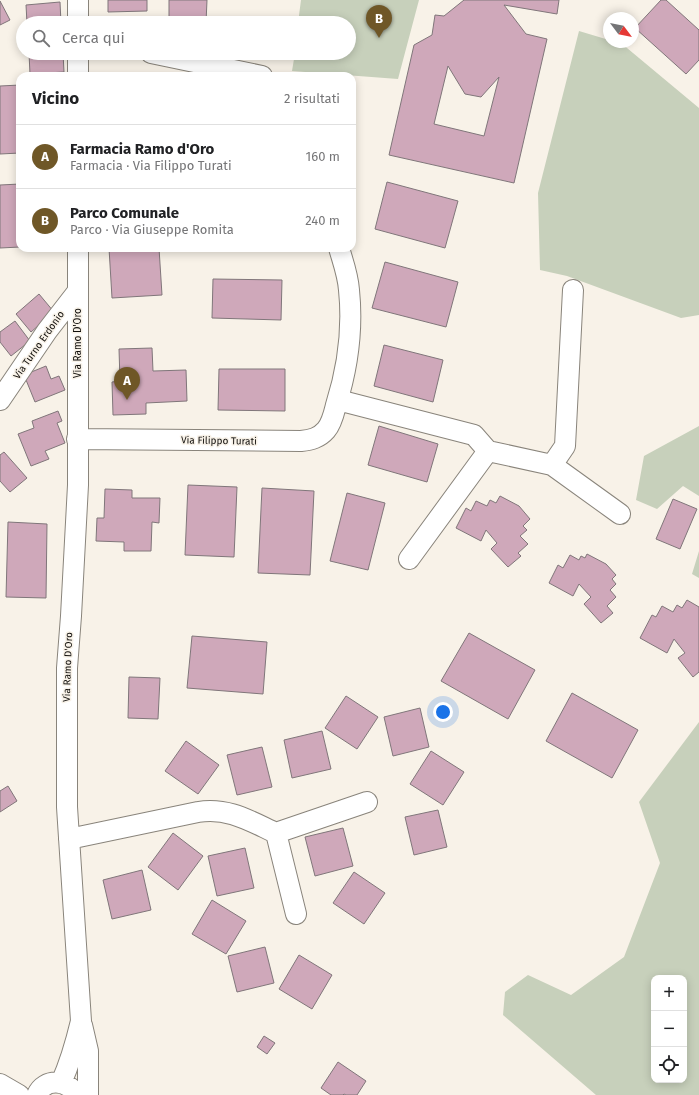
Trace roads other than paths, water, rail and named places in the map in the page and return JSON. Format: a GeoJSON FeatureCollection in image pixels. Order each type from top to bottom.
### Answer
{"type":"FeatureCollection","features":[{"type":"Feature","properties":{"kind":"street"},"geometry":{"type":"LineString","coordinates":[[78,0],[78,16]]}},
{"type":"Feature","properties":{"kind":"street"},"geometry":{"type":"LineString","coordinates":[[78,60],[78,72]]}},
{"type":"Feature","properties":{"kind":"street"},"geometry":{"type":"LineString","coordinates":[[185,60],[243,72]]}},
{"type":"Feature","properties":{"kind":"street","name":"Via Ramo D'Oro"},"geometry":{"type":"LineString","coordinates":[[78,252],[78,485],[67,668],[66,807],[81,1021],[76,1044],[68,1067],[79,1090]]}},
{"type":"Feature","properties":{"kind":"street","name":"Via Filippo Turati"},"geometry":{"type":"LineString","coordinates":[[77,439],[302,442],[314,439],[322,434],[332,419],[344,378],[348,356],[350,324],[348,284],[344,261],[341,252]]}},
{"type":"Feature","properties":{"kind":"street"},"geometry":{"type":"LineString","coordinates":[[552,465],[565,446],[572,290]]}},
{"type":"Feature","properties":{"kind":"street","name":"Via Turno Erdonio"},"geometry":{"type":"LineString","coordinates":[[0,400],[47,331],[78,291]]}},
{"type":"Feature","properties":{"kind":"street"},"geometry":{"type":"LineString","coordinates":[[338,400],[474,434],[488,451],[552,465],[620,514]]}},
{"type":"Feature","properties":{"kind":"street"},"geometry":{"type":"LineString","coordinates":[[409,559],[488,451]]}},
{"type":"Feature","properties":{"kind":"street"},"geometry":{"type":"LineString","coordinates":[[68,839],[198,812],[212,811],[236,815],[276,833],[367,802]]}},
{"type":"Feature","properties":{"kind":"street"},"geometry":{"type":"LineString","coordinates":[[276,833],[296,914]]}},
{"type":"Feature","properties":{"kind":"street"},"geometry":{"type":"LineString","coordinates":[[37,1095],[43,1087],[55,1082],[79,1090],[88,1051],[81,1021]]}},
{"type":"Feature","properties":{"kind":"street"},"geometry":{"type":"LineString","coordinates":[[0,1084],[19,1095]]}},
{"type":"Feature","properties":{"kind":"place","name":"Parco Comunale"},"geometry":{"type":"Point","coordinates":[379,38]}},
{"type":"Feature","properties":{"kind":"place","name":"Farmacia Ramo d'Oro"},"geometry":{"type":"Point","coordinates":[127,400]}}]}
